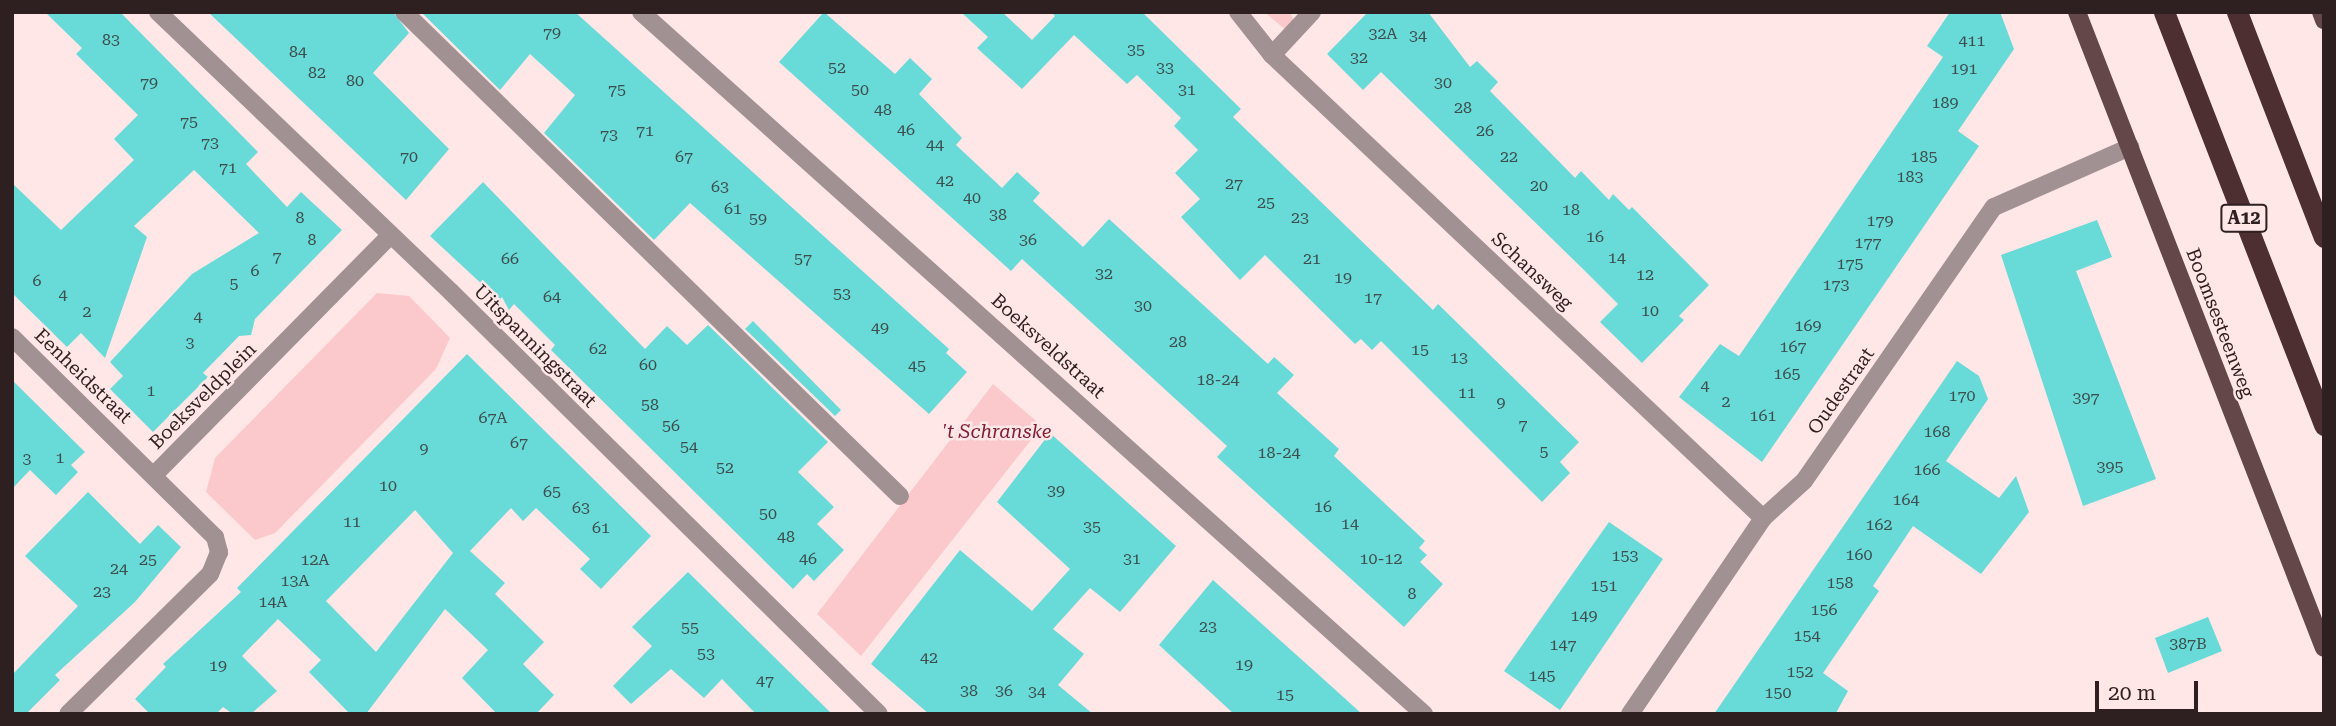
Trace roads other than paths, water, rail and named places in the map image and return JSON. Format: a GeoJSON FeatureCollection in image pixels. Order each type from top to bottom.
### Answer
{"type":"FeatureCollection","features":[{"type":"Feature","properties":{"kind":"highway","name":"A12"},"geometry":{"type":"LineString","coordinates":[[2164,12],[2324,425]]}},
{"type":"Feature","properties":{"kind":"highway"},"geometry":{"type":"LineString","coordinates":[[2237,12],[2324,237]]}},
{"type":"Feature","properties":{"kind":"main road","name":"Boomsesteenweg"},"geometry":{"type":"LineString","coordinates":[[2077,12],[2324,648]]}},
{"type":"Feature","properties":{"kind":"main road"},"geometry":{"type":"LineString","coordinates":[[2321,12],[2324,20]]}},
{"type":"Feature","properties":{"kind":"street","name":"Uitspanningstraat"},"geometry":{"type":"LineString","coordinates":[[158,12],[480,321],[879,714]]}},
{"type":"Feature","properties":{"kind":"street"},"geometry":{"type":"LineString","coordinates":[[404,12],[900,496]]}},
{"type":"Feature","properties":{"kind":"street","name":"Boeksveldstraat"},"geometry":{"type":"LineString","coordinates":[[641,12],[1424,714]]}},
{"type":"Feature","properties":{"kind":"street","name":"Schansweg"},"geometry":{"type":"LineString","coordinates":[[1238,12],[1272,55],[1763,518]]}},
{"type":"Feature","properties":{"kind":"street"},"geometry":{"type":"LineString","coordinates":[[1272,55],[1312,12]]}},
{"type":"Feature","properties":{"kind":"street","name":"Oudestraat"},"geometry":{"type":"LineString","coordinates":[[1630,714],[1763,518],[1804,481],[1994,207],[2130,147]]}},
{"type":"Feature","properties":{"kind":"street","name":"Boeksveldplein"},"geometry":{"type":"LineString","coordinates":[[68,714],[209,574],[219,552],[215,537],[154,475],[391,235]]}},
{"type":"Feature","properties":{"kind":"street","name":"Eenheidstraat"},"geometry":{"type":"LineString","coordinates":[[12,337],[154,475]]}},
{"type":"Feature","properties":{"kind":"park label","name":"'t Schranske"},"geometry":{"type":"Point","coordinates":[997,432]}}]}
